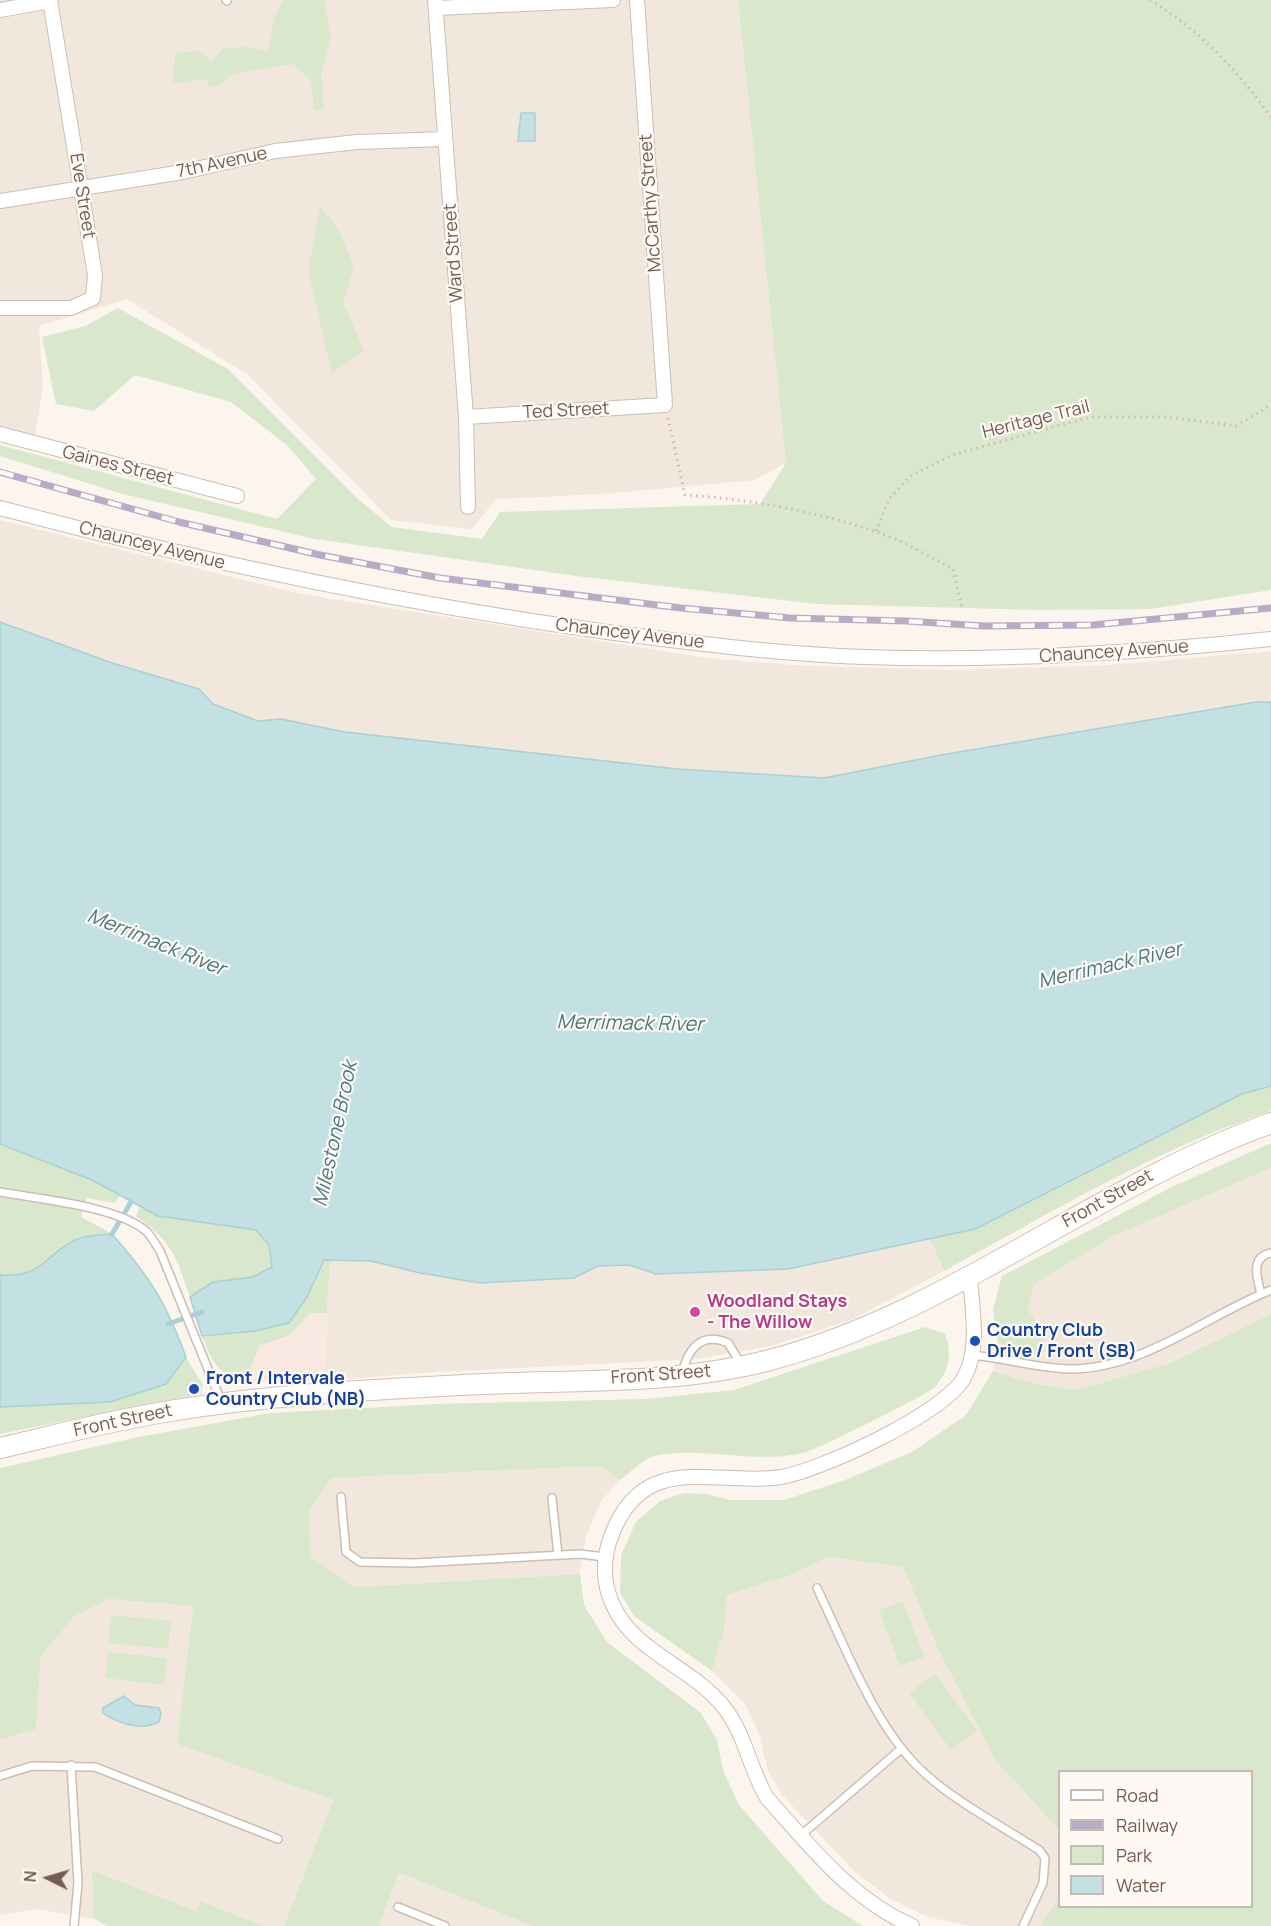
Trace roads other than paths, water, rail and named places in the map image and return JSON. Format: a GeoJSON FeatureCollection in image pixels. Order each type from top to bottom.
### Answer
{"type":"FeatureCollection","features":[{"type":"Feature","properties":{"kind":"main road","name":"Front Street"},"geometry":{"type":"LineString","coordinates":[[0,1448],[167,1411],[222,1403],[422,1387],[681,1376],[742,1366],[829,1341],[901,1312],[970,1277],[1144,1178],[1215,1145],[1271,1123]]}},
{"type":"Feature","properties":{"kind":"street"},"geometry":{"type":"LineString","coordinates":[[0,10],[53,0]]}},
{"type":"Feature","properties":{"kind":"street","name":"Eve Street"},"geometry":{"type":"LineString","coordinates":[[0,308],[71,308],[93,298],[95,275],[53,0]]}},
{"type":"Feature","properties":{"kind":"street"},"geometry":{"type":"LineString","coordinates":[[436,4],[613,0]]}},
{"type":"Feature","properties":{"kind":"street","name":"McCarthy Street"},"geometry":{"type":"LineString","coordinates":[[637,0],[665,405]]}},
{"type":"Feature","properties":{"kind":"street","name":"Ward Street"},"geometry":{"type":"LineString","coordinates":[[436,4],[466,417],[468,507]]}},
{"type":"Feature","properties":{"kind":"street","name":"7th Avenue"},"geometry":{"type":"LineString","coordinates":[[0,201],[183,171],[275,151],[357,142],[445,139]]}},
{"type":"Feature","properties":{"kind":"street","name":"Ted Street"},"geometry":{"type":"LineString","coordinates":[[466,417],[665,405]]}},
{"type":"Feature","properties":{"kind":"street","name":"Gaines Street"},"geometry":{"type":"LineString","coordinates":[[0,434],[237,496]]}},
{"type":"Feature","properties":{"kind":"street","name":"Chauncey Avenue"},"geometry":{"type":"LineString","coordinates":[[0,508],[233,565],[404,600],[519,620],[691,643],[807,654],[922,658],[1096,655],[1271,639]]}},
{"type":"Feature","properties":{"kind":"street"},"geometry":{"type":"LineString","coordinates":[[912,1926],[879,1910],[855,1893],[800,1836],[762,1790],[740,1732],[721,1703],[705,1687],[631,1631],[620,1618],[606,1586],[605,1557],[608,1543],[622,1512],[645,1491],[679,1477],[782,1476],[835,1459],[940,1404],[965,1376],[972,1354],[974,1328],[970,1277]]}},
{"type":"Feature","properties":{"kind":"lane"},"geometry":{"type":"LineString","coordinates":[[0,1192],[76,1205],[112,1214],[131,1221],[148,1232],[171,1276],[200,1355],[222,1403]]}},
{"type":"Feature","properties":{"kind":"lane"},"geometry":{"type":"LineString","coordinates":[[1261,1294],[1256,1273],[1257,1261],[1263,1254],[1271,1253]]}},
{"type":"Feature","properties":{"kind":"lane"},"geometry":{"type":"LineString","coordinates":[[972,1354],[1046,1367],[1096,1367],[1140,1354],[1271,1290]]}},
{"type":"Feature","properties":{"kind":"lane"},"geometry":{"type":"LineString","coordinates":[[681,1376],[687,1354],[693,1346],[713,1340],[728,1343],[742,1366]]}},
{"type":"Feature","properties":{"kind":"lane"},"geometry":{"type":"LineString","coordinates":[[341,1497],[346,1552],[360,1562],[558,1556],[605,1557]]}},
{"type":"Feature","properties":{"kind":"lane"},"geometry":{"type":"LineString","coordinates":[[552,1498],[558,1556]]}},
{"type":"Feature","properties":{"kind":"lane"},"geometry":{"type":"LineString","coordinates":[[817,1588],[886,1726],[901,1749],[930,1779],[1039,1850],[1045,1858],[1044,1883],[1023,1926]]}},
{"type":"Feature","properties":{"kind":"lane"},"geometry":{"type":"LineString","coordinates":[[800,1836],[901,1749]]}},
{"type":"Feature","properties":{"kind":"lane"},"geometry":{"type":"LineString","coordinates":[[72,1765],[78,1883],[74,1926]]}},
{"type":"Feature","properties":{"kind":"lane"},"geometry":{"type":"LineString","coordinates":[[0,1776],[33,1766],[95,1767],[278,1839]]}},
{"type":"Feature","properties":{"kind":"lane"},"geometry":{"type":"LineString","coordinates":[[398,1907],[445,1926]]}},
{"type":"Feature","properties":{"kind":"water"},"geometry":{"type":"Polygon","coordinates":[[[521,113],[535,113],[535,141],[518,141],[521,113]]]}},
{"type":"Feature","properties":{"kind":"water","name":"Merrimack River"},"geometry":{"type":"Polygon","coordinates":[[[0,622],[112,663],[199,689],[213,704],[258,721],[281,719],[345,732],[677,769],[824,778],[941,755],[1256,702],[1271,702],[1271,1086],[1242,1094],[975,1229],[788,1269],[656,1274],[629,1265],[598,1266],[574,1278],[480,1283],[420,1273],[371,1261],[324,1260],[307,1297],[289,1323],[255,1331],[202,1336],[190,1297],[213,1282],[253,1277],[272,1267],[269,1245],[256,1230],[158,1216],[92,1180],[0,1144],[0,622]]]}},
{"type":"Feature","properties":{"kind":"water"},"geometry":{"type":"Polygon","coordinates":[[[112,1234],[156,1292],[186,1357],[166,1384],[110,1402],[0,1407],[0,1275],[14,1275],[34,1269],[64,1246],[79,1238],[112,1234]]]}},
{"type":"Feature","properties":{"kind":"water"},"geometry":{"type":"Polygon","coordinates":[[[124,1696],[135,1705],[159,1708],[161,1714],[159,1722],[145,1726],[130,1725],[103,1713],[103,1708],[124,1696]]]}},
{"type":"Feature","properties":{"kind":"waterway"},"geometry":{"type":"LineString","coordinates":[[112,1234],[131,1202]]}},
{"type":"Feature","properties":{"kind":"waterway","name":"Milestone Brook"},"geometry":{"type":"LineString","coordinates":[[168,1324],[202,1312]]}},
{"type":"Feature","properties":{"kind":"railway"},"geometry":{"type":"LineString","coordinates":[[0,472],[179,522],[320,555],[440,578],[681,608],[790,618],[906,621],[983,626],[1093,625],[1271,608]]}},
{"type":"Feature","properties":{"kind":"place","name":"Woodland Stays - The Willow"},"geometry":{"type":"Point","coordinates":[695,1312]}},
{"type":"Feature","properties":{"kind":"place","name":"Country Club Drive / Front (SB)"},"geometry":{"type":"Point","coordinates":[975,1341]}},
{"type":"Feature","properties":{"kind":"place","name":"Front / Intervale Country Club (NB)"},"geometry":{"type":"Point","coordinates":[194,1389]}}]}
